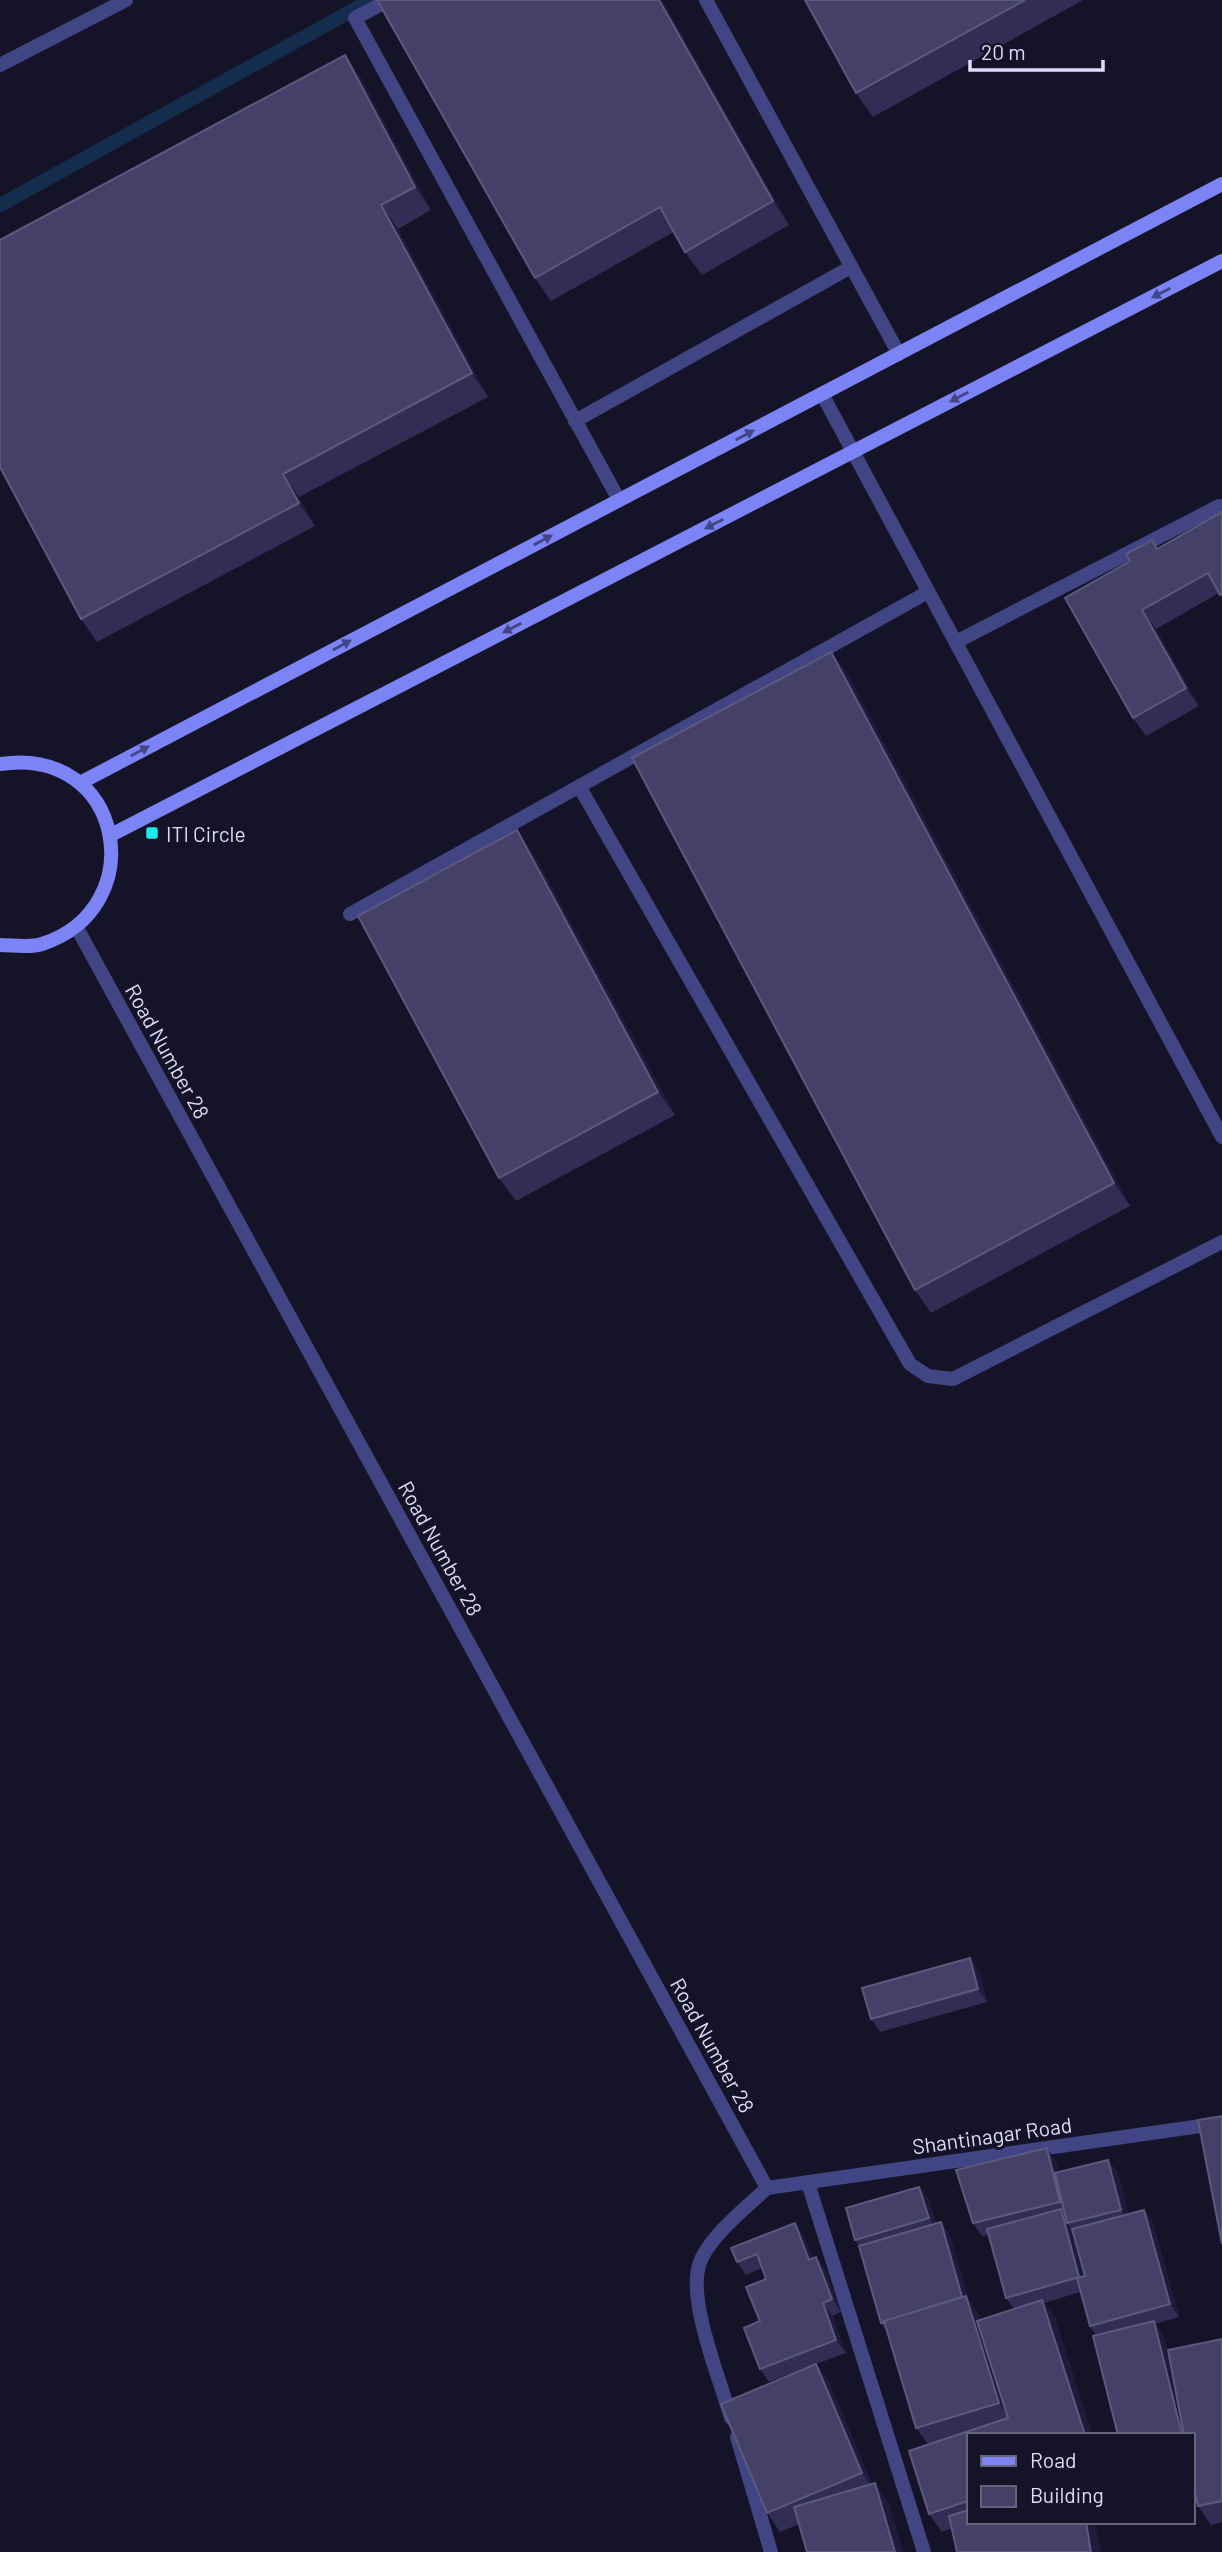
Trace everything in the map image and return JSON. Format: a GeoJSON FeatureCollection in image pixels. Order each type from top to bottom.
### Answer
{"type":"FeatureCollection","features":[{"type":"Feature","properties":{"kind":"street"},"geometry":{"type":"LineString","coordinates":[[0,65],[126,0]]}},
{"type":"Feature","properties":{"kind":"street"},"geometry":{"type":"LineString","coordinates":[[389,0],[355,18],[619,500]]}},
{"type":"Feature","properties":{"kind":"street"},"geometry":{"type":"LineString","coordinates":[[706,0],[899,354]]}},
{"type":"Feature","properties":{"kind":"street"},"geometry":{"type":"LineString","coordinates":[[80,783],[1222,184]]}},
{"type":"Feature","properties":{"kind":"street"},"geometry":{"type":"LineString","coordinates":[[111,835],[1222,261]]}},
{"type":"Feature","properties":{"kind":"street"},"geometry":{"type":"LineString","coordinates":[[575,421],[851,267]]}},
{"type":"Feature","properties":{"kind":"street"},"geometry":{"type":"LineString","coordinates":[[822,394],[1222,1137]]}},
{"type":"Feature","properties":{"kind":"street"},"geometry":{"type":"LineString","coordinates":[[956,642],[1219,506]]}},
{"type":"Feature","properties":{"kind":"street"},"geometry":{"type":"LineString","coordinates":[[350,914],[928,592]]}},
{"type":"Feature","properties":{"kind":"street"},"geometry":{"type":"LineString","coordinates":[[0,764],[22,761],[52,767],[80,783],[100,806],[111,835],[107,887],[77,928],[41,945],[0,945]]}},
{"type":"Feature","properties":{"kind":"street"},"geometry":{"type":"LineString","coordinates":[[579,786],[910,1364],[928,1376],[953,1378],[1222,1242]]}},
{"type":"Feature","properties":{"kind":"street","name":"Road Number 28"},"geometry":{"type":"LineString","coordinates":[[77,928],[767,2188]]}},
{"type":"Feature","properties":{"kind":"street","name":"Shantinagar Road"},"geometry":{"type":"LineString","coordinates":[[767,2188],[1222,2123]]}},
{"type":"Feature","properties":{"kind":"street"},"geometry":{"type":"LineString","coordinates":[[808,2183],[924,2552]]}},
{"type":"Feature","properties":{"kind":"street"},"geometry":{"type":"LineString","coordinates":[[767,2188],[718,2235],[699,2265],[698,2305],[771,2552]]}},
{"type":"Feature","properties":{"kind":"building"},"geometry":{"type":"Polygon","coordinates":[[[377,0],[659,0],[773,201],[685,252],[660,207],[535,278],[377,0]]]}},
{"type":"Feature","properties":{"kind":"building"},"geometry":{"type":"Polygon","coordinates":[[[805,0],[1025,0],[856,93],[805,0]]]}},
{"type":"Feature","properties":{"kind":"building"},"geometry":{"type":"Polygon","coordinates":[[[345,55],[415,187],[381,205],[472,373],[283,474],[299,503],[81,619],[0,467],[0,240],[345,55]]]}},
{"type":"Feature","properties":{"kind":"building"},"geometry":{"type":"Polygon","coordinates":[[[1222,512],[1222,594],[1220,595],[1208,573],[1142,610],[1186,688],[1133,718],[1065,598],[1130,561],[1126,554],[1152,540],[1157,549],[1222,512]]]}},
{"type":"Feature","properties":{"kind":"building"},"geometry":{"type":"Polygon","coordinates":[[[831,652],[1114,1183],[915,1290],[632,758],[831,652]]]}},
{"type":"Feature","properties":{"kind":"building"},"geometry":{"type":"Polygon","coordinates":[[[517,830],[658,1092],[499,1178],[358,916],[517,830]]]}},
{"type":"Feature","properties":{"kind":"building"},"geometry":{"type":"Polygon","coordinates":[[[970,1958],[978,1989],[871,2019],[862,1988],[970,1958]]]}},
{"type":"Feature","properties":{"kind":"building"},"geometry":{"type":"Polygon","coordinates":[[[1222,2116],[1222,2244],[1198,2120],[1222,2116]]]}},
{"type":"Feature","properties":{"kind":"building"},"geometry":{"type":"Polygon","coordinates":[[[1047,2148],[1060,2202],[973,2223],[956,2170],[1047,2148]]]}},
{"type":"Feature","properties":{"kind":"building"},"geometry":{"type":"Polygon","coordinates":[[[1108,2160],[1121,2210],[1067,2223],[1055,2173],[1108,2160]]]}},
{"type":"Feature","properties":{"kind":"building"},"geometry":{"type":"Polygon","coordinates":[[[919,2187],[929,2218],[855,2240],[846,2208],[919,2187]]]}},
{"type":"Feature","properties":{"kind":"building"},"geometry":{"type":"Polygon","coordinates":[[[1061,2209],[1079,2277],[1006,2298],[987,2229],[1061,2209]]]}},
{"type":"Feature","properties":{"kind":"building"},"geometry":{"type":"Polygon","coordinates":[[[1144,2210],[1170,2304],[1090,2326],[1077,2278],[1085,2276],[1072,2229],[1144,2210]]]}},
{"type":"Feature","properties":{"kind":"building"},"geometry":{"type":"Polygon","coordinates":[[[941,2222],[962,2297],[881,2323],[859,2246],[941,2222]]]}},
{"type":"Feature","properties":{"kind":"building"},"geometry":{"type":"Polygon","coordinates":[[[795,2223],[809,2260],[816,2257],[832,2299],[823,2303],[836,2340],[760,2369],[744,2328],[760,2321],[746,2287],[766,2279],[757,2254],[737,2262],[731,2248],[795,2223]]]}},
{"type":"Feature","properties":{"kind":"building"},"geometry":{"type":"Polygon","coordinates":[[[966,2296],[999,2403],[916,2428],[884,2321],[966,2296]]]}},
{"type":"Feature","properties":{"kind":"building"},"geometry":{"type":"Polygon","coordinates":[[[1042,2300],[1084,2433],[967,2433],[967,2501],[929,2514],[909,2451],[1008,2418],[977,2321],[1042,2300]]]}},
{"type":"Feature","properties":{"kind":"building"},"geometry":{"type":"Polygon","coordinates":[[[1154,2321],[1182,2433],[1117,2433],[1093,2336],[1154,2321]]]}},
{"type":"Feature","properties":{"kind":"building"},"geometry":{"type":"Polygon","coordinates":[[[1222,2339],[1222,2501],[1198,2506],[1194,2487],[1194,2433],[1184,2433],[1168,2350],[1222,2339]]]}},
{"type":"Feature","properties":{"kind":"building"},"geometry":{"type":"Polygon","coordinates":[[[816,2364],[862,2473],[767,2513],[721,2404],[816,2364]]]}},
{"type":"Feature","properties":{"kind":"building"},"geometry":{"type":"Polygon","coordinates":[[[875,2483],[895,2552],[807,2552],[794,2507],[875,2483]]]}},
{"type":"Feature","properties":{"kind":"building"},"geometry":{"type":"Polygon","coordinates":[[[967,2510],[967,2524],[1086,2524],[1091,2552],[957,2552],[949,2516],[967,2510]]]}},
{"type":"Feature","properties":{"kind":"waterway"},"geometry":{"type":"LineString","coordinates":[[0,205],[371,0]]}},
{"type":"Feature","properties":{"kind":"place","name":"ITI Circle"},"geometry":{"type":"Point","coordinates":[152,833]}}]}
